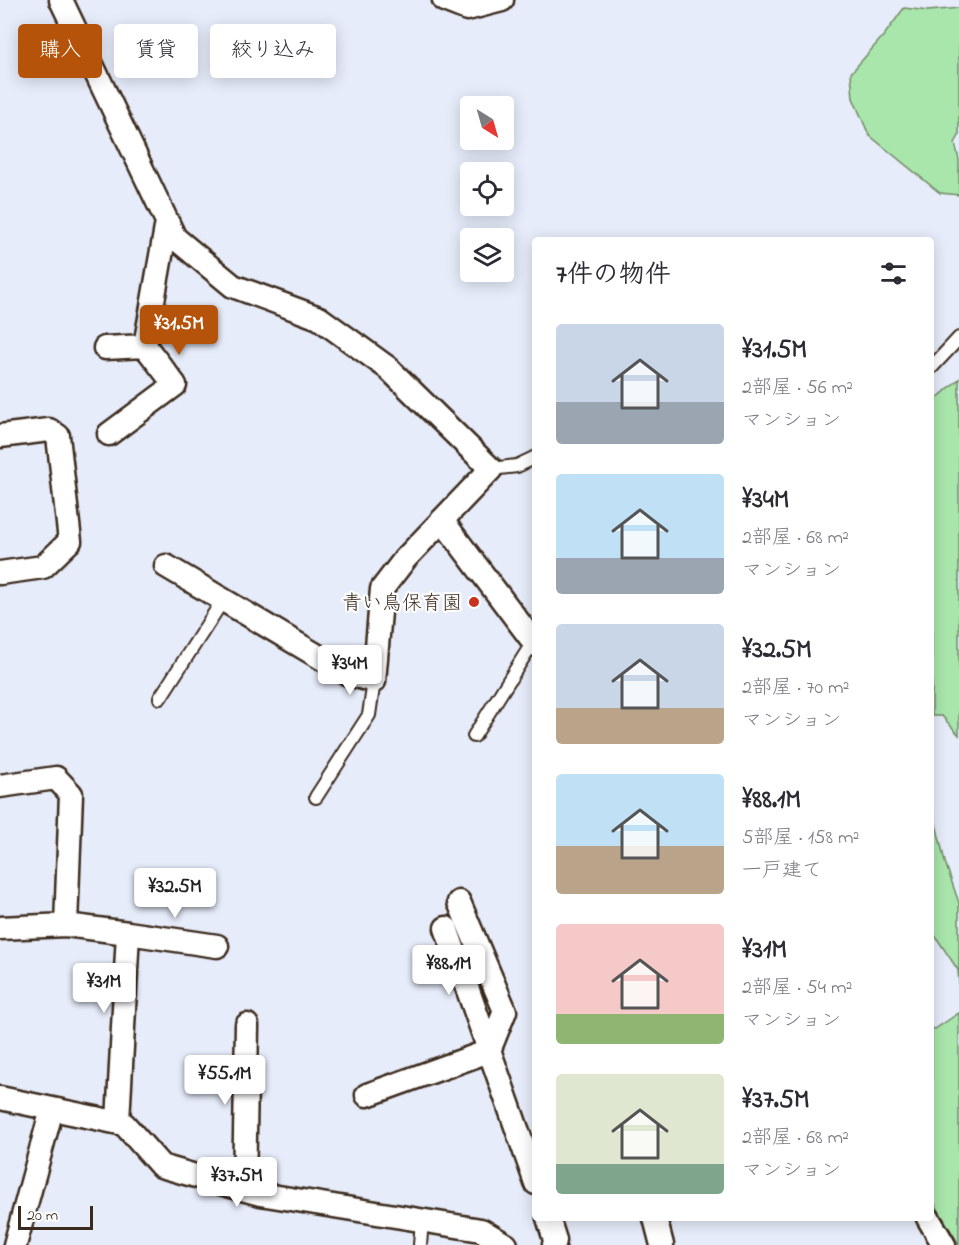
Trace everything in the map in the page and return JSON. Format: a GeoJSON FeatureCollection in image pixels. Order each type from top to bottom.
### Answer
{"type":"FeatureCollection","features":[{"type":"Feature","properties":{"kind":"street"},"geometry":{"type":"LineString","coordinates":[[61,0],[175,238],[233,286],[319,318],[388,368],[491,470],[405,559],[382,589],[374,681],[348,674],[166,566]]}},
{"type":"Feature","properties":{"kind":"street"},"geometry":{"type":"LineString","coordinates":[[444,0],[467,9],[502,0]]}},
{"type":"Feature","properties":{"kind":"street"},"geometry":{"type":"LineString","coordinates":[[109,434],[175,385],[145,346],[167,222]]}},
{"type":"Feature","properties":{"kind":"street"},"geometry":{"type":"LineString","coordinates":[[105,348],[145,346]]}},
{"type":"Feature","properties":{"kind":"street"},"geometry":{"type":"LineString","coordinates":[[0,436],[49,430],[58,436],[70,540],[43,567],[0,573]]}},
{"type":"Feature","properties":{"kind":"street"},"geometry":{"type":"LineString","coordinates":[[442,520],[532,641]]}},
{"type":"Feature","properties":{"kind":"street"},"geometry":{"type":"LineString","coordinates":[[0,786],[56,778],[71,794],[66,925]]}},
{"type":"Feature","properties":{"kind":"street"},"geometry":{"type":"LineString","coordinates":[[367,1095],[489,1051],[506,1011],[459,902]]}},
{"type":"Feature","properties":{"kind":"street"},"geometry":{"type":"LineString","coordinates":[[0,928],[66,925],[217,946]]}},
{"type":"Feature","properties":{"kind":"street"},"geometry":{"type":"LineString","coordinates":[[446,928],[532,1172]]}},
{"type":"Feature","properties":{"kind":"street"},"geometry":{"type":"LineString","coordinates":[[118,1122],[128,933]]}},
{"type":"Feature","properties":{"kind":"street"},"geometry":{"type":"LineString","coordinates":[[244,1189],[248,1025]]}},
{"type":"Feature","properties":{"kind":"street"},"geometry":{"type":"LineString","coordinates":[[0,1098],[124,1124],[161,1166],[244,1189],[481,1230],[506,1245]]}},
{"type":"Feature","properties":{"kind":"street"},"geometry":{"type":"LineString","coordinates":[[15,1245],[52,1109]]}},
{"type":"Feature","properties":{"kind":"street"},"geometry":{"type":"LineString","coordinates":[[549,1221],[555,1239],[554,1245]]}},
{"type":"Feature","properties":{"kind":"street"},"geometry":{"type":"LineString","coordinates":[[656,1221],[662,1245]]}},
{"type":"Feature","properties":{"kind":"street"},"geometry":{"type":"LineString","coordinates":[[929,1221],[944,1245]]}},
{"type":"Feature","properties":{"kind":"lane"},"geometry":{"type":"LineString","coordinates":[[934,365],[959,338]]}},
{"type":"Feature","properties":{"kind":"lane"},"geometry":{"type":"LineString","coordinates":[[491,470],[517,466],[532,459]]}},
{"type":"Feature","properties":{"kind":"lane"},"geometry":{"type":"LineString","coordinates":[[160,698],[223,600]]}},
{"type":"Feature","properties":{"kind":"lane"},"geometry":{"type":"LineString","coordinates":[[474,736],[532,647]]}},
{"type":"Feature","properties":{"kind":"lane"},"geometry":{"type":"LineString","coordinates":[[316,797],[369,714],[374,681]]}},
{"type":"Feature","properties":{"kind":"lane"},"geometry":{"type":"LineString","coordinates":[[420,1245],[422,1221]]}},
{"type":"Feature","properties":{"kind":"green space"},"geometry":{"type":"Polygon","coordinates":[[[904,8],[928,11],[959,8],[959,136],[955,143],[959,160],[959,195],[940,193],[869,135],[853,98],[851,73],[904,8]]]}},
{"type":"Feature","properties":{"kind":"green space"},"geometry":{"type":"Polygon","coordinates":[[[959,379],[959,735],[942,716],[934,716],[934,401],[959,379]]]}},
{"type":"Feature","properties":{"kind":"green space"},"geometry":{"type":"Polygon","coordinates":[[[934,815],[945,862],[959,903],[959,984],[958,970],[934,934],[934,815]]]}},
{"type":"Feature","properties":{"kind":"green space"},"geometry":{"type":"Polygon","coordinates":[[[959,1013],[959,1245],[934,1202],[935,1029],[959,1013]]]}},
{"type":"Feature","properties":{"kind":"place","name":"青い鳥保育園"},"geometry":{"type":"Point","coordinates":[474,602]}}]}
